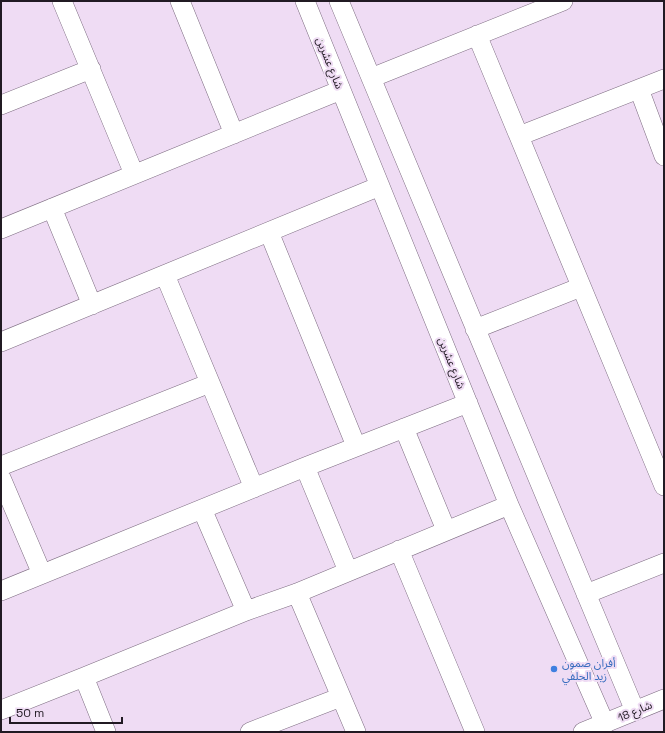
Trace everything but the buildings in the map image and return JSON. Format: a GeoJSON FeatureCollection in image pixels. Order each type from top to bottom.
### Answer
{"type":"FeatureCollection","features":[{"type":"Feature","properties":{"kind":"street"},"geometry":{"type":"LineString","coordinates":[[62,1],[134,174]]}},
{"type":"Feature","properties":{"kind":"street"},"geometry":{"type":"LineString","coordinates":[[180,1],[234,134]]}},
{"type":"Feature","properties":{"kind":"street","name":"شارع عشرين"},"geometry":{"type":"LineString","coordinates":[[305,1],[509,505],[605,724]]}},
{"type":"Feature","properties":{"kind":"street"},"geometry":{"type":"LineString","coordinates":[[338,1],[635,711]]}},
{"type":"Feature","properties":{"kind":"street"},"geometry":{"type":"LineString","coordinates":[[371,78],[563,1]]}},
{"type":"Feature","properties":{"kind":"street"},"geometry":{"type":"LineString","coordinates":[[477,35],[664,486]]}},
{"type":"Feature","properties":{"kind":"street"},"geometry":{"type":"LineString","coordinates":[[1,105],[90,69]]}},
{"type":"Feature","properties":{"kind":"street"},"geometry":{"type":"LineString","coordinates":[[519,136],[664,79]]}},
{"type":"Feature","properties":{"kind":"street"},"geometry":{"type":"LineString","coordinates":[[639,89],[664,156]]}},
{"type":"Feature","properties":{"kind":"street"},"geometry":{"type":"LineString","coordinates":[[1,229],[341,90]]}},
{"type":"Feature","properties":{"kind":"street"},"geometry":{"type":"LineString","coordinates":[[1,342],[380,186]]}},
{"type":"Feature","properties":{"kind":"street"},"geometry":{"type":"LineString","coordinates":[[52,208],[92,305]]}},
{"type":"Feature","properties":{"kind":"street"},"geometry":{"type":"LineString","coordinates":[[269,232],[356,446]]}},
{"type":"Feature","properties":{"kind":"street"},"geometry":{"type":"LineString","coordinates":[[165,274],[254,488]]}},
{"type":"Feature","properties":{"kind":"street"},"geometry":{"type":"LineString","coordinates":[[476,329],[582,287]]}},
{"type":"Feature","properties":{"kind":"street"},"geometry":{"type":"LineString","coordinates":[[1,466],[210,383]]}},
{"type":"Feature","properties":{"kind":"street"},"geometry":{"type":"LineString","coordinates":[[1,591],[356,446],[468,403]]}},
{"type":"Feature","properties":{"kind":"street"},"geometry":{"type":"LineString","coordinates":[[404,428],[446,530]]}},
{"type":"Feature","properties":{"kind":"street"},"geometry":{"type":"LineString","coordinates":[[305,467],[348,572]]}},
{"type":"Feature","properties":{"kind":"street"},"geometry":{"type":"LineString","coordinates":[[1,478],[42,574]]}},
{"type":"Feature","properties":{"kind":"street"},"geometry":{"type":"LineString","coordinates":[[1,710],[246,611],[348,572],[509,505]]}},
{"type":"Feature","properties":{"kind":"street"},"geometry":{"type":"LineString","coordinates":[[202,509],[246,611]]}},
{"type":"Feature","properties":{"kind":"street"},"geometry":{"type":"LineString","coordinates":[[399,550],[475,732]]}},
{"type":"Feature","properties":{"kind":"street"},"geometry":{"type":"LineString","coordinates":[[586,594],[664,563]]}},
{"type":"Feature","properties":{"kind":"street"},"geometry":{"type":"LineString","coordinates":[[297,592],[356,732]]}},
{"type":"Feature","properties":{"kind":"street"},"geometry":{"type":"LineString","coordinates":[[84,677],[106,732]]}},
{"type":"Feature","properties":{"kind":"street"},"geometry":{"type":"LineString","coordinates":[[250,732],[341,697]]}},
{"type":"Feature","properties":{"kind":"street","name":"شارع 18"},"geometry":{"type":"LineString","coordinates":[[583,732],[664,698]]}},
{"type":"Feature","properties":{"kind":"place","name":"أفران صمون زيد الحلفي"},"geometry":{"type":"Point","coordinates":[554,669]}}]}
